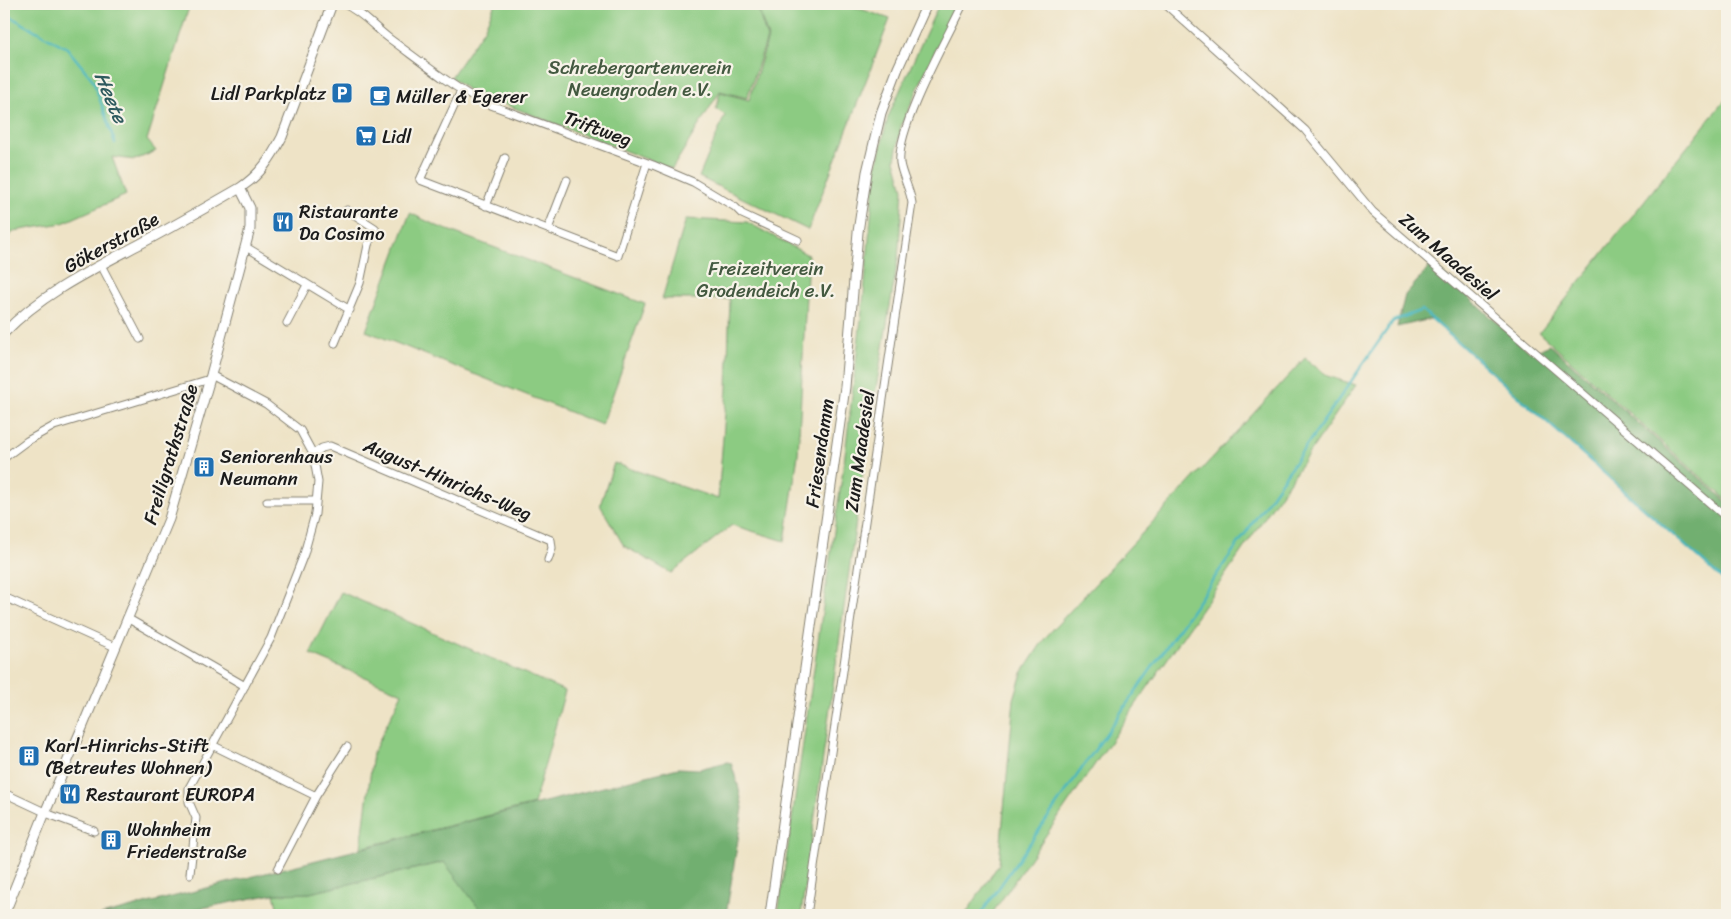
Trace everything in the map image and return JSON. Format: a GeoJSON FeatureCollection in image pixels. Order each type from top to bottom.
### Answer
{"type":"FeatureCollection","features":[{"type":"Feature","properties":{"kind":"main road"},"geometry":{"type":"LineString","coordinates":[[240,188],[257,176],[282,137],[332,4]]}},
{"type":"Feature","properties":{"kind":"main road","name":"Friesendamm"},"geometry":{"type":"LineString","coordinates":[[770,915],[845,387],[858,232],[867,172],[881,112],[898,68],[927,4]]}},
{"type":"Feature","properties":{"kind":"main road","name":"Freiligrathstraße"},"geometry":{"type":"LineString","coordinates":[[4,915],[45,812],[169,519],[211,377],[246,247],[251,218],[250,208],[240,188]]}},
{"type":"Feature","properties":{"kind":"main road","name":"Gökerstraße"},"geometry":{"type":"LineString","coordinates":[[4,333],[26,312],[53,294],[101,265],[240,188]]}},
{"type":"Feature","properties":{"kind":"street","name":"Triftweg"},"geometry":{"type":"LineString","coordinates":[[344,4],[356,10],[389,38],[461,92],[480,101],[693,182],[735,207],[742,214],[798,240]]}},
{"type":"Feature","properties":{"kind":"street","name":"Zum Maadesiel"},"geometry":{"type":"LineString","coordinates":[[807,915],[912,203],[902,171],[900,155],[913,109],[963,4]]}},
{"type":"Feature","properties":{"kind":"street","name":"Zum Maadesiel"},"geometry":{"type":"LineString","coordinates":[[1165,4],[1305,130],[1373,212],[1727,518]]}},
{"type":"Feature","properties":{"kind":"street"},"geometry":{"type":"LineString","coordinates":[[461,92],[420,180],[486,206],[618,256],[647,163]]}},
{"type":"Feature","properties":{"kind":"street"},"geometry":{"type":"LineString","coordinates":[[486,206],[505,158]]}},
{"type":"Feature","properties":{"kind":"street"},"geometry":{"type":"LineString","coordinates":[[548,229],[567,180]]}},
{"type":"Feature","properties":{"kind":"street"},"geometry":{"type":"LineString","coordinates":[[336,343],[360,283],[368,245],[375,228],[347,210]]}},
{"type":"Feature","properties":{"kind":"street"},"geometry":{"type":"LineString","coordinates":[[246,247],[350,310]]}},
{"type":"Feature","properties":{"kind":"street"},"geometry":{"type":"LineString","coordinates":[[101,265],[140,340]]}},
{"type":"Feature","properties":{"kind":"street"},"geometry":{"type":"LineString","coordinates":[[287,323],[307,284]]}},
{"type":"Feature","properties":{"kind":"street"},"geometry":{"type":"LineString","coordinates":[[4,458],[26,441],[54,426],[211,377],[273,409],[300,430],[313,454],[318,482],[315,514],[304,554],[271,638],[188,788],[188,802],[196,818],[190,874]]}},
{"type":"Feature","properties":{"kind":"street","name":"August-Hinrichs-Weg"},"geometry":{"type":"LineString","coordinates":[[313,454],[322,448],[330,446],[551,540],[552,548],[548,560]]}},
{"type":"Feature","properties":{"kind":"street"},"geometry":{"type":"LineString","coordinates":[[268,501],[315,501]]}},
{"type":"Feature","properties":{"kind":"street"},"geometry":{"type":"LineString","coordinates":[[4,597],[115,647]]}},
{"type":"Feature","properties":{"kind":"street"},"geometry":{"type":"LineString","coordinates":[[127,618],[245,686]]}},
{"type":"Feature","properties":{"kind":"street"},"geometry":{"type":"LineString","coordinates":[[212,745],[316,796]]}},
{"type":"Feature","properties":{"kind":"street"},"geometry":{"type":"LineString","coordinates":[[278,869],[316,796],[347,747]]}},
{"type":"Feature","properties":{"kind":"street"},"geometry":{"type":"LineString","coordinates":[[4,793],[45,812],[94,831]]}},
{"type":"Feature","properties":{"kind":"green space"},"geometry":{"type":"Polygon","coordinates":[[[4,4],[190,4],[147,140],[156,151],[135,160],[112,157],[126,195],[63,223],[14,231],[4,240],[4,4]]]}},
{"type":"Feature","properties":{"kind":"green space","name":"Schrebergartenverein Neuengroden e.V."},"geometry":{"type":"Polygon","coordinates":[[[495,4],[756,4],[767,38],[747,98],[720,91],[672,169],[468,90],[451,77],[484,29],[495,4]]]}},
{"type":"Feature","properties":{"kind":"green space"},"geometry":{"type":"Polygon","coordinates":[[[757,4],[846,4],[890,19],[808,230],[699,177],[725,115],[716,109],[720,92],[749,100],[768,38],[757,4]]]}},
{"type":"Feature","properties":{"kind":"green space"},"geometry":{"type":"Polygon","coordinates":[[[939,4],[956,4],[901,126],[895,160],[903,189],[898,259],[868,435],[801,915],[778,915],[844,463],[864,294],[875,172],[888,117],[939,4]]]}},
{"type":"Feature","properties":{"kind":"green space"},"geometry":{"type":"Polygon","coordinates":[[[1727,97],[1727,500],[1539,333],[1727,97]]]}},
{"type":"Feature","properties":{"kind":"green space"},"geometry":{"type":"Polygon","coordinates":[[[410,213],[437,226],[645,304],[602,425],[366,331],[410,213]]]}},
{"type":"Feature","properties":{"kind":"green space","name":"Freizeitverein Grodendeich e.V."},"geometry":{"type":"Polygon","coordinates":[[[686,219],[747,222],[808,255],[798,455],[785,541],[732,525],[671,573],[624,546],[600,505],[614,463],[718,499],[727,388],[730,299],[662,299],[686,219]]]}},
{"type":"Feature","properties":{"kind":"green space"},"geometry":{"type":"Polygon","coordinates":[[[1432,264],[1531,353],[1550,345],[1727,502],[1727,584],[1431,319],[1397,327],[1405,295],[1432,264]]]}},
{"type":"Feature","properties":{"kind":"green space"},"geometry":{"type":"Polygon","coordinates":[[[1305,358],[1327,376],[1356,385],[991,915],[965,915],[999,864],[1014,699],[1022,673],[1045,638],[1305,358]]]}},
{"type":"Feature","properties":{"kind":"green space"},"geometry":{"type":"Polygon","coordinates":[[[341,592],[565,691],[534,804],[361,848],[373,753],[402,693],[310,654],[341,592]]]}},
{"type":"Feature","properties":{"kind":"green space"},"geometry":{"type":"Polygon","coordinates":[[[727,762],[731,763],[743,808],[726,915],[484,915],[444,862],[310,893],[274,894],[192,910],[193,915],[101,915],[678,768],[699,769],[727,762]]]}},
{"type":"Feature","properties":{"kind":"green space"},"geometry":{"type":"Polygon","coordinates":[[[445,862],[484,915],[279,915],[274,894],[310,893],[445,862]]]}},
{"type":"Feature","properties":{"kind":"waterway","name":"Heete"},"geometry":{"type":"LineString","coordinates":[[4,15],[67,48],[93,80],[115,143]]}},
{"type":"Feature","properties":{"kind":"waterway"},"geometry":{"type":"LineString","coordinates":[[980,915],[1393,321],[1422,310],[1727,583]]}},
{"type":"Feature","properties":{"kind":"place","name":"Lidl Parkplatz"},"geometry":{"type":"Point","coordinates":[342,93]}},
{"type":"Feature","properties":{"kind":"place","name":"Müller & Egerer"},"geometry":{"type":"Point","coordinates":[380,96]}},
{"type":"Feature","properties":{"kind":"place","name":"Lidl"},"geometry":{"type":"Point","coordinates":[366,136]}},
{"type":"Feature","properties":{"kind":"place","name":"Ristaurante Da Cosimo"},"geometry":{"type":"Point","coordinates":[283,222]}},
{"type":"Feature","properties":{"kind":"place","name":"Seniorenhaus Neumann"},"geometry":{"type":"Point","coordinates":[204,467]}},
{"type":"Feature","properties":{"kind":"place","name":"Karl-Hinrichs-Stift (Betreutes Wohnen)"},"geometry":{"type":"Point","coordinates":[29,756]}},
{"type":"Feature","properties":{"kind":"place","name":"Restaurant EUROPA"},"geometry":{"type":"Point","coordinates":[70,794]}},
{"type":"Feature","properties":{"kind":"place","name":"Wohnheim Friedenstraße"},"geometry":{"type":"Point","coordinates":[111,840]}}]}
